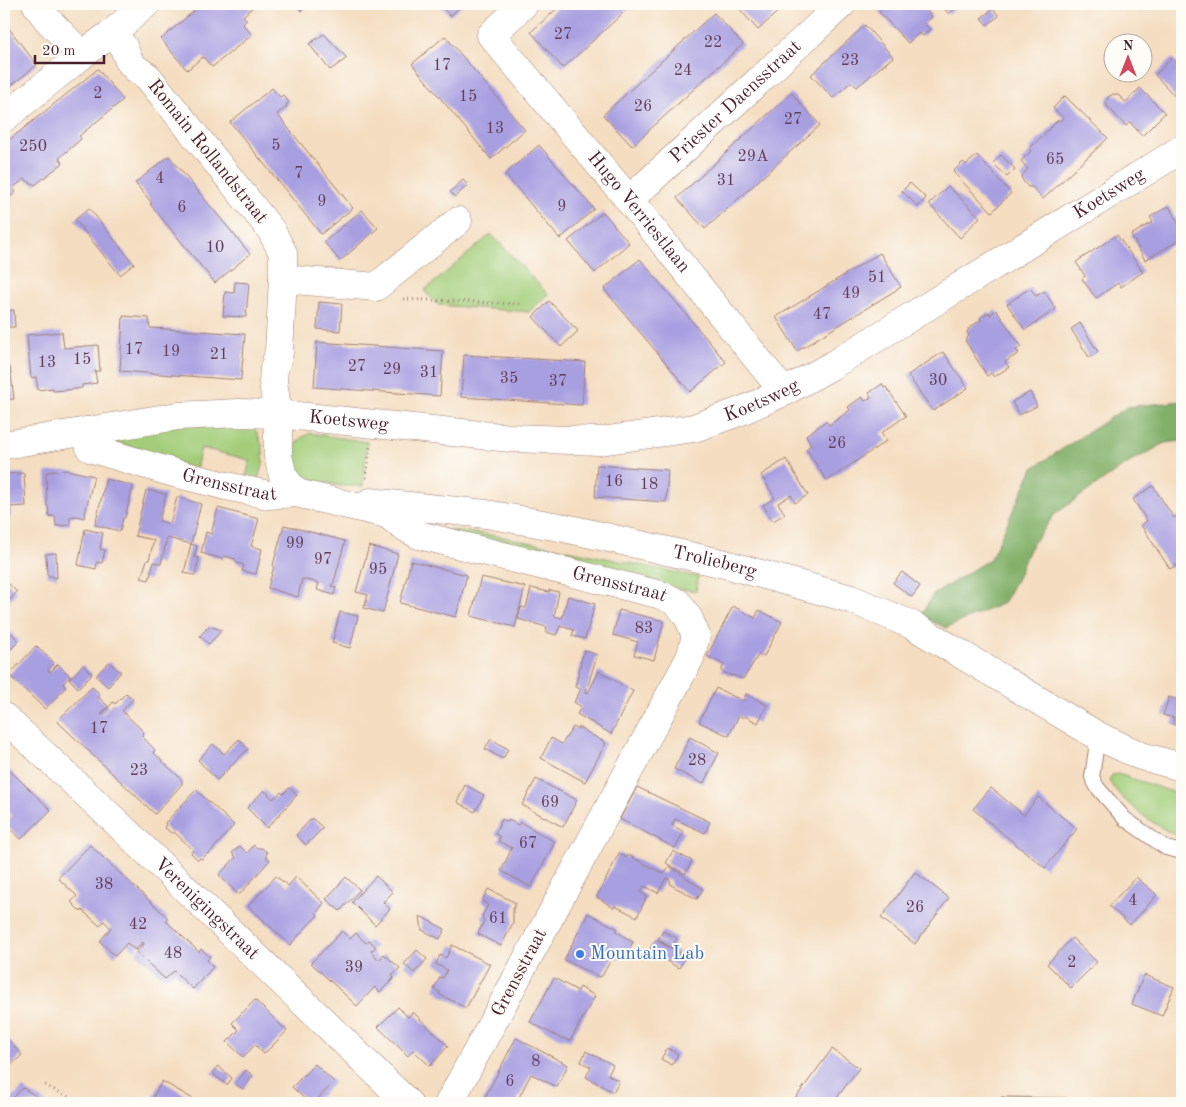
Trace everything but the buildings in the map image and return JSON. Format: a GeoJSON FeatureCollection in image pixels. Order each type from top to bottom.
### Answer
{"type":"FeatureCollection","features":[{"type":"Feature","properties":{"kind":"street"},"geometry":{"type":"LineString","coordinates":[[36,4],[46,19],[82,55]]}},
{"type":"Feature","properties":{"kind":"street"},"geometry":{"type":"LineString","coordinates":[[4,118],[146,4]]}},
{"type":"Feature","properties":{"kind":"street","name":"Hugo Verriestlaan"},"geometry":{"type":"LineString","coordinates":[[524,4],[491,35],[630,200],[784,392]]}},
{"type":"Feature","properties":{"kind":"street","name":"Priester Daensstraat"},"geometry":{"type":"LineString","coordinates":[[630,200],[842,4]]}},
{"type":"Feature","properties":{"kind":"street","name":"Romain Rollandstraat"},"geometry":{"type":"LineString","coordinates":[[112,33],[123,46],[134,68],[148,77],[271,230],[283,253],[284,279],[279,352],[274,369],[273,382],[278,414]]}},
{"type":"Feature","properties":{"kind":"street","name":"Koetsweg"},"geometry":{"type":"LineString","coordinates":[[4,445],[178,416],[238,413],[278,414],[510,438],[600,441],[694,428],[741,411],[784,392],[831,366],[1182,149]]}},
{"type":"Feature","properties":{"kind":"street"},"geometry":{"type":"LineString","coordinates":[[284,279],[376,287],[458,221]]}},
{"type":"Feature","properties":{"kind":"street"},"geometry":{"type":"LineString","coordinates":[[278,414],[280,463],[283,476],[296,493]]}},
{"type":"Feature","properties":{"kind":"street","name":"Grensstraat"},"geometry":{"type":"LineString","coordinates":[[86,431],[90,448],[99,451],[174,473],[240,489],[268,495],[296,493],[387,514],[401,525],[419,535],[661,595],[678,603],[690,619],[696,636],[690,658],[449,1103]]}},
{"type":"Feature","properties":{"kind":"street","name":"Trolieberg"},"geometry":{"type":"LineString","coordinates":[[296,493],[486,514],[565,528],[725,564],[851,599],[912,625],[1098,736],[1142,756],[1182,767]]}},
{"type":"Feature","properties":{"kind":"street","name":"Verenigingstraat"},"geometry":{"type":"LineString","coordinates":[[4,717],[113,818],[408,1103]]}},
{"type":"Feature","properties":{"kind":"lane"},"geometry":{"type":"LineString","coordinates":[[1098,736],[1092,777],[1097,787],[1125,818],[1166,848],[1182,852]]}},
{"type":"Feature","properties":{"kind":"path"},"geometry":{"type":"LineString","coordinates":[[376,287],[393,298],[520,304]]}},
{"type":"Feature","properties":{"kind":"path"},"geometry":{"type":"LineString","coordinates":[[364,501],[371,423]]}},
{"type":"Feature","properties":{"kind":"path"},"geometry":{"type":"LineString","coordinates":[[45,1085],[80,1103]]}},
{"type":"Feature","properties":{"kind":"green space"},"geometry":{"type":"Polygon","coordinates":[[[491,234],[548,294],[529,312],[438,305],[424,291],[491,234]]]}},
{"type":"Feature","properties":{"kind":"green space"},"geometry":{"type":"Polygon","coordinates":[[[1182,401],[1182,441],[1165,443],[1125,465],[1055,514],[1029,549],[1017,578],[1003,603],[946,628],[921,616],[933,595],[991,558],[1033,468],[1127,407],[1182,401]]]}},
{"type":"Feature","properties":{"kind":"green space"},"geometry":{"type":"Polygon","coordinates":[[[164,424],[253,426],[260,439],[263,453],[263,467],[257,480],[245,481],[250,460],[201,448],[196,469],[95,435],[164,424]]]}},
{"type":"Feature","properties":{"kind":"green space"},"geometry":{"type":"Polygon","coordinates":[[[310,433],[367,442],[363,486],[341,486],[305,479],[296,464],[293,448],[301,438],[310,433]]]}},
{"type":"Feature","properties":{"kind":"green space"},"geometry":{"type":"Polygon","coordinates":[[[435,530],[461,531],[504,537],[698,577],[696,591],[658,586],[435,530]]]}},
{"type":"Feature","properties":{"kind":"green space"},"geometry":{"type":"Polygon","coordinates":[[[1118,774],[1182,795],[1182,838],[1152,822],[1123,798],[1109,781],[1112,775],[1118,774]]]}},
{"type":"Feature","properties":{"kind":"place","name":"Mountain Lab"},"geometry":{"type":"Point","coordinates":[580,954]}}]}
